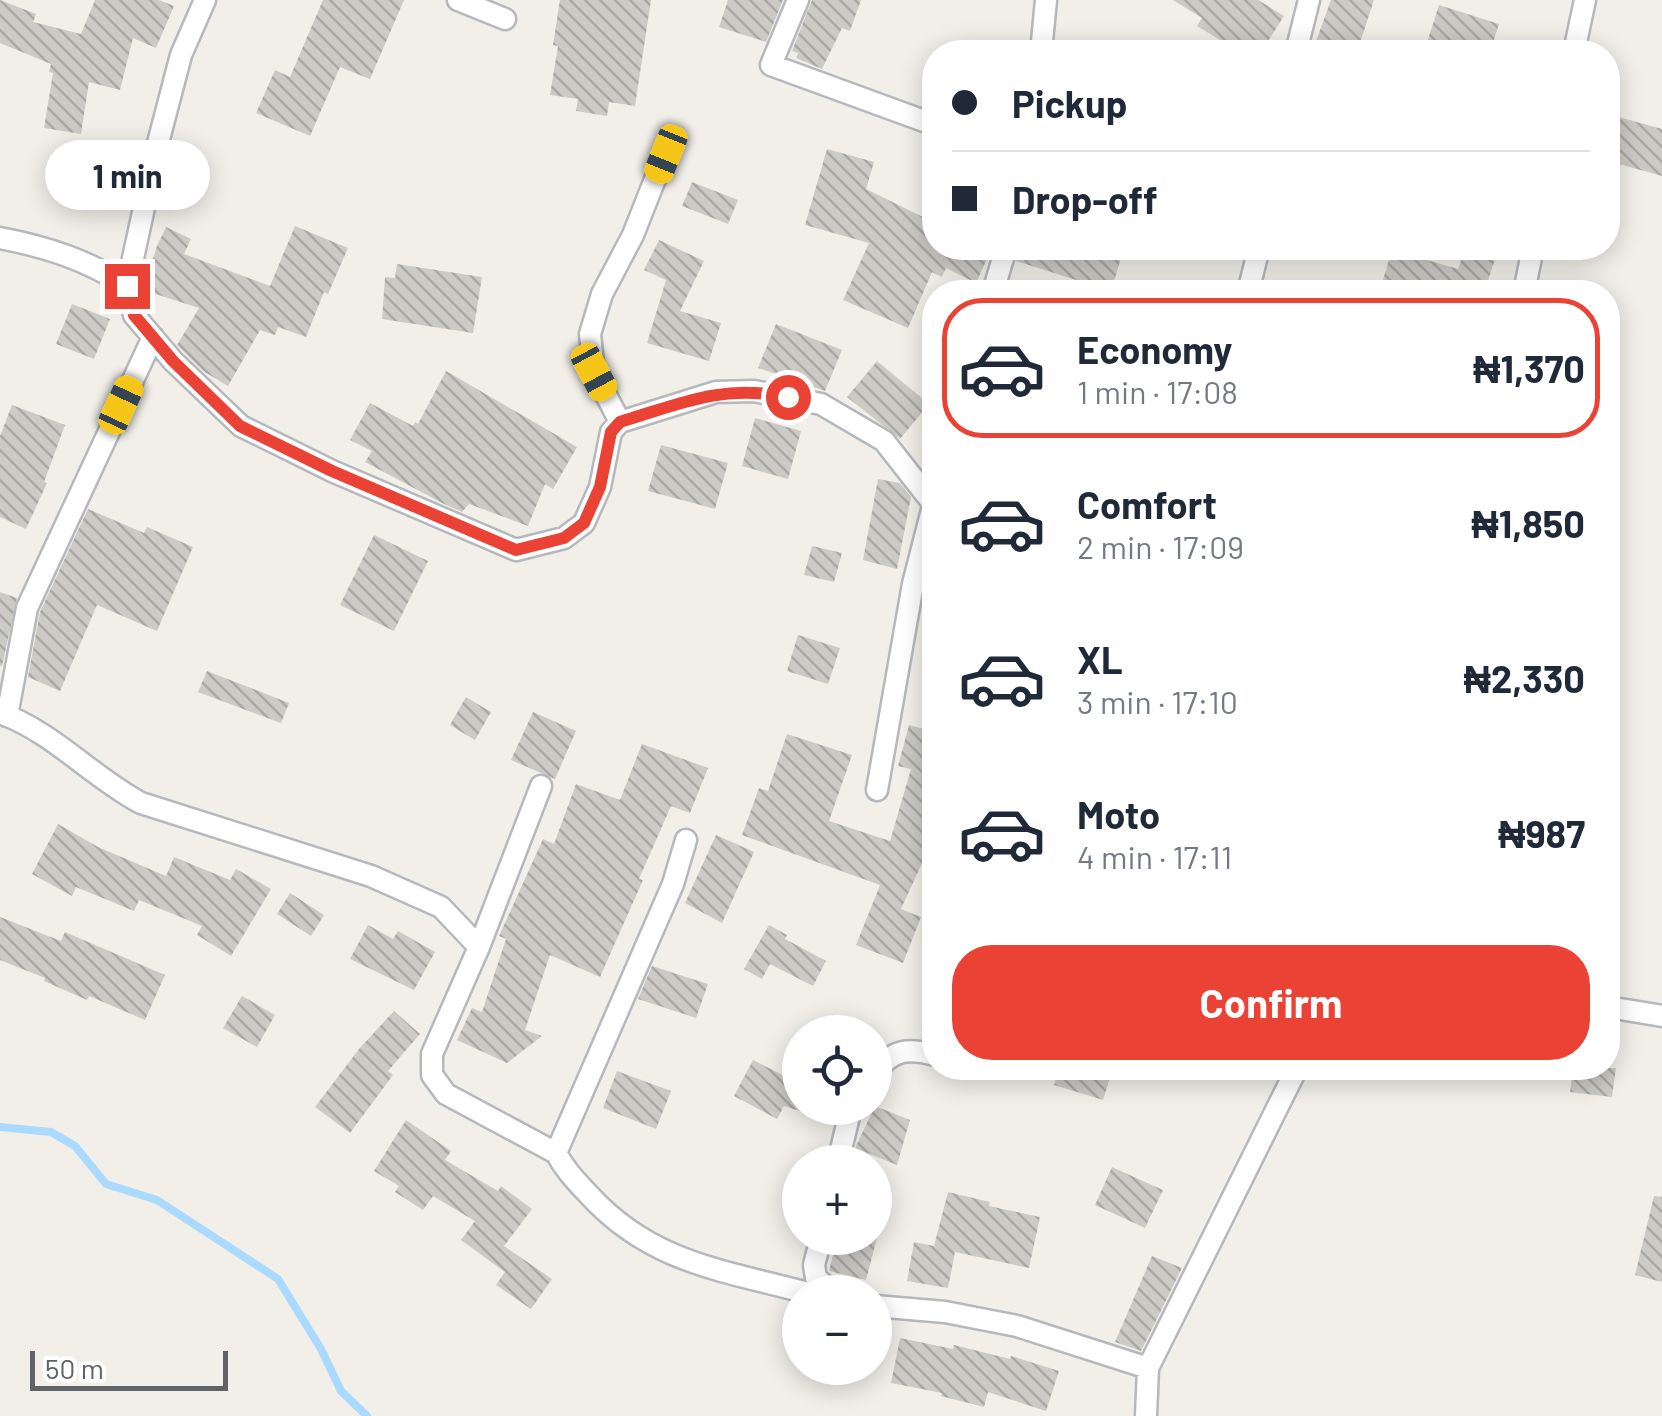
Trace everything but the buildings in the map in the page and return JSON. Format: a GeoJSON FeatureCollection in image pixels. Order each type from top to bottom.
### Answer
{"type":"FeatureCollection","features":[{"type":"Feature","properties":{"kind":"street"},"geometry":{"type":"LineString","coordinates":[[205,0],[181,55],[127,286],[134,315],[240,426],[332,471],[516,550],[564,538],[584,523],[600,487],[611,432],[620,422],[716,392],[754,390],[821,404],[884,441],[922,488]]}},
{"type":"Feature","properties":{"kind":"street"},"geometry":{"type":"LineString","coordinates":[[458,0],[505,19]]}},
{"type":"Feature","properties":{"kind":"street"},"geometry":{"type":"LineString","coordinates":[[798,0],[771,65],[922,120]]}},
{"type":"Feature","properties":{"kind":"street"},"geometry":{"type":"LineString","coordinates":[[1042,40],[1046,0]]}},
{"type":"Feature","properties":{"kind":"street"},"geometry":{"type":"LineString","coordinates":[[1299,40],[1309,0]]}},
{"type":"Feature","properties":{"kind":"street"},"geometry":{"type":"LineString","coordinates":[[1576,40],[1584,0]]}},
{"type":"Feature","properties":{"kind":"street"},"geometry":{"type":"LineString","coordinates":[[620,422],[594,372],[590,334],[602,294],[633,234],[666,154]]}},
{"type":"Feature","properties":{"kind":"street"},"geometry":{"type":"LineString","coordinates":[[0,238],[49,248],[100,269],[127,286]]}},
{"type":"Feature","properties":{"kind":"street"},"geometry":{"type":"LineString","coordinates":[[153,337],[26,608],[3,714],[33,729],[112,788],[141,804],[371,876],[441,907],[479,948]]}},
{"type":"Feature","properties":{"kind":"street"},"geometry":{"type":"LineString","coordinates":[[877,790],[922,549]]}},
{"type":"Feature","properties":{"kind":"street"},"geometry":{"type":"LineString","coordinates":[[541,786],[479,948],[432,1054],[432,1075],[446,1094],[556,1154],[605,1212],[628,1232],[686,1261],[782,1286]]}},
{"type":"Feature","properties":{"kind":"street"},"geometry":{"type":"LineString","coordinates":[[556,1154],[674,884],[686,840]]}},
{"type":"Feature","properties":{"kind":"street"},"geometry":{"type":"LineString","coordinates":[[1620,1009],[1662,1016]]}},
{"type":"Feature","properties":{"kind":"street"},"geometry":{"type":"LineString","coordinates":[[892,1055],[911,1048],[922,1052]]}},
{"type":"Feature","properties":{"kind":"street"},"geometry":{"type":"LineString","coordinates":[[1146,1416],[1148,1368],[1291,1080]]}},
{"type":"Feature","properties":{"kind":"street"},"geometry":{"type":"LineString","coordinates":[[892,1307],[945,1312],[1017,1326],[1148,1368]]}},
{"type":"Feature","properties":{"kind":"waterway"},"geometry":{"type":"LineString","coordinates":[[0,1127],[51,1132],[75,1146],[106,1184],[157,1200],[278,1279],[321,1349],[341,1391],[367,1416]]}},
{"type":"Feature","properties":{"kind":"route"},"geometry":{"type":"LineString","coordinates":[[127,286],[134,315],[173,361],[240,426],[332,471],[516,550],[564,538],[584,523],[600,487],[611,432],[620,422],[716,392],[754,390],[788,397]]}}]}
